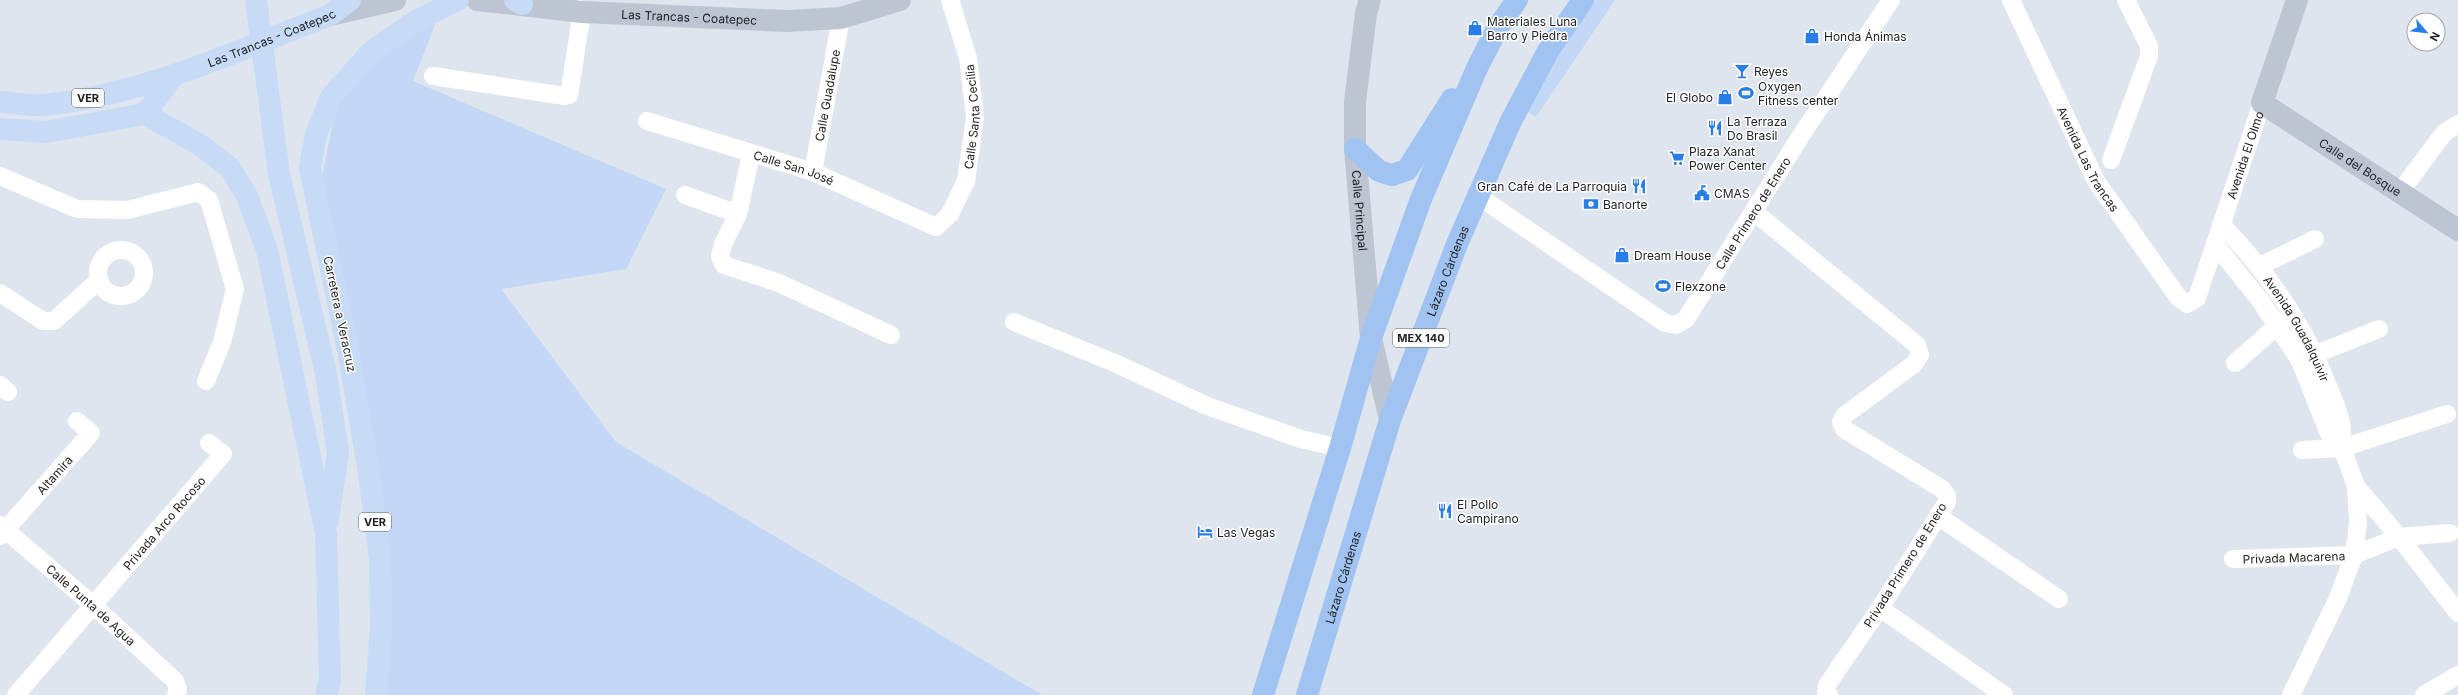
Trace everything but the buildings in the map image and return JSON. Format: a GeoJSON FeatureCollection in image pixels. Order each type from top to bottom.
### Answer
{"type":"FeatureCollection","features":[{"type":"Feature","properties":{"kind":"highway","name":"MEX 140"},"geometry":{"type":"LineString","coordinates":[[1263,695],[1340,448],[1371,338],[1421,199],[1476,68],[1498,27],[1517,0]]}},
{"type":"Feature","properties":{"kind":"highway","name":"Lázaro Cárdenas"},"geometry":{"type":"LineString","coordinates":[[1307,695],[1390,420],[1457,244],[1510,124],[1548,51],[1583,0]]}},
{"type":"Feature","properties":{"kind":"highway"},"geometry":{"type":"LineString","coordinates":[[1355,149],[1380,171],[1392,175],[1408,170],[1459,87],[1476,68]]}},
{"type":"Feature","properties":{"kind":"main road"},"geometry":{"type":"LineString","coordinates":[[256,0],[279,174],[326,374],[338,452],[326,534],[330,681],[326,695]]}},
{"type":"Feature","properties":{"kind":"main road"},"geometry":{"type":"LineString","coordinates":[[330,15],[350,0]]}},
{"type":"Feature","properties":{"kind":"main road","name":"Las Trancas - Coatepec"},"geometry":{"type":"LineString","coordinates":[[0,102],[41,106],[98,97],[174,75],[330,15],[395,0]]}},
{"type":"Feature","properties":{"kind":"main road","name":"Carretera a Veracruz"},"geometry":{"type":"LineString","coordinates":[[376,695],[381,628],[380,558],[368,467],[348,350],[310,168],[316,135],[331,97],[372,51],[416,21],[458,0]]}},
{"type":"Feature","properties":{"kind":"main road","name":"Las Trancas - Coatepec"},"geometry":{"type":"LineString","coordinates":[[477,0],[787,21],[841,18],[900,0]]}},
{"type":"Feature","properties":{"kind":"main road","name":"Calle Principal"},"geometry":{"type":"LineString","coordinates":[[1370,0],[1366,13],[1355,102],[1355,149],[1371,338],[1390,420]]}},
{"type":"Feature","properties":{"kind":"main road","name":"Avenida El Olmo"},"geometry":{"type":"LineString","coordinates":[[2262,103],[2297,0]]}},
{"type":"Feature","properties":{"kind":"main road"},"geometry":{"type":"LineString","coordinates":[[174,75],[145,114],[202,146],[230,168],[247,196],[267,250],[326,534]]}},
{"type":"Feature","properties":{"kind":"main road","name":"Calle del Bosque"},"geometry":{"type":"LineString","coordinates":[[2262,103],[2458,230]]}},
{"type":"Feature","properties":{"kind":"main road"},"geometry":{"type":"LineString","coordinates":[[41,106],[48,112],[50,123],[46,132]]}},
{"type":"Feature","properties":{"kind":"main road","name":"VER"},"geometry":{"type":"LineString","coordinates":[[0,129],[46,132],[145,114]]}},
{"type":"Feature","properties":{"kind":"main road"},"geometry":{"type":"LineString","coordinates":[[326,374],[368,467]]}},
{"type":"Feature","properties":{"kind":"street","name":"Calle Santa Cecilia"},"geometry":{"type":"LineString","coordinates":[[936,227],[950,214],[966,181],[975,117],[968,58],[950,0]]}},
{"type":"Feature","properties":{"kind":"street","name":"Calle Primero de Enero"},"geometry":{"type":"LineString","coordinates":[[1478,196],[1665,323],[1676,325],[1686,319],[1806,128],[1891,0]]}},
{"type":"Feature","properties":{"kind":"street","name":"Avenida Las Trancas"},"geometry":{"type":"LineString","coordinates":[[2011,0],[2096,181],[2178,297],[2187,304]]}},
{"type":"Feature","properties":{"kind":"street"},"geometry":{"type":"LineString","coordinates":[[2111,160],[2149,56],[2149,46],[2126,0]]}},
{"type":"Feature","properties":{"kind":"street"},"geometry":{"type":"LineString","coordinates":[[433,76],[506,88],[569,95],[575,6]]}},
{"type":"Feature","properties":{"kind":"street","name":"Calle Guadalupe"},"geometry":{"type":"LineString","coordinates":[[813,172],[841,18]]}},
{"type":"Feature","properties":{"kind":"street","name":"Avenida El Olmo"},"geometry":{"type":"LineString","coordinates":[[2187,304],[2197,298],[2262,103]]}},
{"type":"Feature","properties":{"kind":"street","name":"Calle San José"},"geometry":{"type":"LineString","coordinates":[[647,121],[813,172],[936,227]]}},
{"type":"Feature","properties":{"kind":"street"},"geometry":{"type":"LineString","coordinates":[[2400,192],[2444,133],[2458,124]]}},
{"type":"Feature","properties":{"kind":"street"},"geometry":{"type":"LineString","coordinates":[[751,154],[738,214],[723,244],[720,256],[724,265],[779,283],[891,335]]}},
{"type":"Feature","properties":{"kind":"street"},"geometry":{"type":"LineString","coordinates":[[0,176],[77,209],[128,210],[198,192],[209,200],[235,289],[222,342],[206,381]]}},
{"type":"Feature","properties":{"kind":"street"},"geometry":{"type":"LineString","coordinates":[[685,195],[738,214]]}},
{"type":"Feature","properties":{"kind":"street","name":"Privada Primero de Enero"},"geometry":{"type":"LineString","coordinates":[[1754,212],[1917,345],[1920,354],[1914,364],[1845,415],[1841,422],[1844,429],[1942,490],[1947,496],[1946,502],[1938,516],[1880,608],[1828,685],[1826,691],[1829,695]]}},
{"type":"Feature","properties":{"kind":"street","name":"Avenida Guadalquivir"},"geometry":{"type":"LineString","coordinates":[[2221,224],[2260,266],[2292,311],[2307,357],[2344,430],[2342,448],[2356,486],[2358,523],[2354,556],[2338,598],[2291,695]]}},
{"type":"Feature","properties":{"kind":"street"},"geometry":{"type":"LineString","coordinates":[[2260,266],[2315,239]]}},
{"type":"Feature","properties":{"kind":"street","name":"Avenida Guadalquivir"},"geometry":{"type":"LineString","coordinates":[[2215,244],[2260,300],[2277,326],[2307,357]]}},
{"type":"Feature","properties":{"kind":"street"},"geometry":{"type":"LineString","coordinates":[[0,293],[43,321],[54,322],[98,280]]}},
{"type":"Feature","properties":{"kind":"street"},"geometry":{"type":"LineString","coordinates":[[2234,363],[2292,311]]}},
{"type":"Feature","properties":{"kind":"street"},"geometry":{"type":"LineString","coordinates":[[1014,322],[1117,364],[1208,406],[1302,439],[1340,448]]}},
{"type":"Feature","properties":{"kind":"street"},"geometry":{"type":"LineString","coordinates":[[2307,357],[2380,329]]}},
{"type":"Feature","properties":{"kind":"street"},"geometry":{"type":"LineString","coordinates":[[2302,450],[2342,448],[2448,414]]}},
{"type":"Feature","properties":{"kind":"street","name":"Altamira"},"geometry":{"type":"LineString","coordinates":[[2,530],[91,433],[78,422]]}},
{"type":"Feature","properties":{"kind":"street","name":"Privada Arco Rocoso"},"geometry":{"type":"LineString","coordinates":[[94,606],[223,454],[209,443]]}},
{"type":"Feature","properties":{"kind":"street","name":"Avenida Guadalquivir"},"geometry":{"type":"LineString","coordinates":[[2356,486],[2399,537],[2458,613]]}},
{"type":"Feature","properties":{"kind":"street"},"geometry":{"type":"LineString","coordinates":[[1938,516],[2059,599]]}},
{"type":"Feature","properties":{"kind":"street","name":"Calle Punta de Agua"},"geometry":{"type":"LineString","coordinates":[[2,530],[94,606],[175,682],[177,692]]}},
{"type":"Feature","properties":{"kind":"street"},"geometry":{"type":"LineString","coordinates":[[2354,556],[2399,537],[2450,533]]}},
{"type":"Feature","properties":{"kind":"street","name":"Privada Macarena"},"geometry":{"type":"LineString","coordinates":[[2233,559],[2354,556]]}},
{"type":"Feature","properties":{"kind":"street"},"geometry":{"type":"LineString","coordinates":[[16,695],[94,606]]}},
{"type":"Feature","properties":{"kind":"street"},"geometry":{"type":"LineString","coordinates":[[1880,608],[2004,695]]}},
{"type":"Feature","properties":{"kind":"street"},"geometry":{"type":"LineString","coordinates":[[2424,695],[2458,674]]}},
{"type":"Feature","properties":{"kind":"shaded area"},"geometry":{"type":"Polygon","coordinates":[[[1593,0],[1615,0],[1536,117],[1525,110],[1553,56],[1593,0]]]}},
{"type":"Feature","properties":{"kind":"shaded area"},"geometry":{"type":"Polygon","coordinates":[[[436,22],[413,81],[666,189],[626,269],[501,289],[616,442],[1042,695],[370,695],[384,623],[322,177],[337,103],[375,59],[436,22]]]}},
{"type":"Feature","properties":{"kind":"place","name":"Materiales Luna Barro y Piedra"},"geometry":{"type":"Point","coordinates":[1475,28]}},
{"type":"Feature","properties":{"kind":"place","name":"Honda Ánimas"},"geometry":{"type":"Point","coordinates":[1812,36]}},
{"type":"Feature","properties":{"kind":"place","name":"Reyes"},"geometry":{"type":"Point","coordinates":[1742,71]}},
{"type":"Feature","properties":{"kind":"place","name":"Oxygen Fitness center"},"geometry":{"type":"Point","coordinates":[1746,93]}},
{"type":"Feature","properties":{"kind":"place","name":"El Globo"},"geometry":{"type":"Point","coordinates":[1725,97]}},
{"type":"Feature","properties":{"kind":"place","name":"La Terraza Do Brasil"},"geometry":{"type":"Point","coordinates":[1715,128]}},
{"type":"Feature","properties":{"kind":"place","name":"Plaza Xanat Power Center"},"geometry":{"type":"Point","coordinates":[1677,158]}},
{"type":"Feature","properties":{"kind":"place","name":"Gran Café de La Parroquia"},"geometry":{"type":"Point","coordinates":[1639,186]}},
{"type":"Feature","properties":{"kind":"place","name":"CMAS"},"geometry":{"type":"Point","coordinates":[1702,193]}},
{"type":"Feature","properties":{"kind":"place","name":"Banorte"},"geometry":{"type":"Point","coordinates":[1591,204]}},
{"type":"Feature","properties":{"kind":"place","name":"Dream House"},"geometry":{"type":"Point","coordinates":[1622,255]}},
{"type":"Feature","properties":{"kind":"place","name":"Flexzone"},"geometry":{"type":"Point","coordinates":[1663,286]}},
{"type":"Feature","properties":{"kind":"place","name":"El Pollo Campirano"},"geometry":{"type":"Point","coordinates":[1445,511]}},
{"type":"Feature","properties":{"kind":"place","name":"Las Vegas"},"geometry":{"type":"Point","coordinates":[1205,532]}}]}
